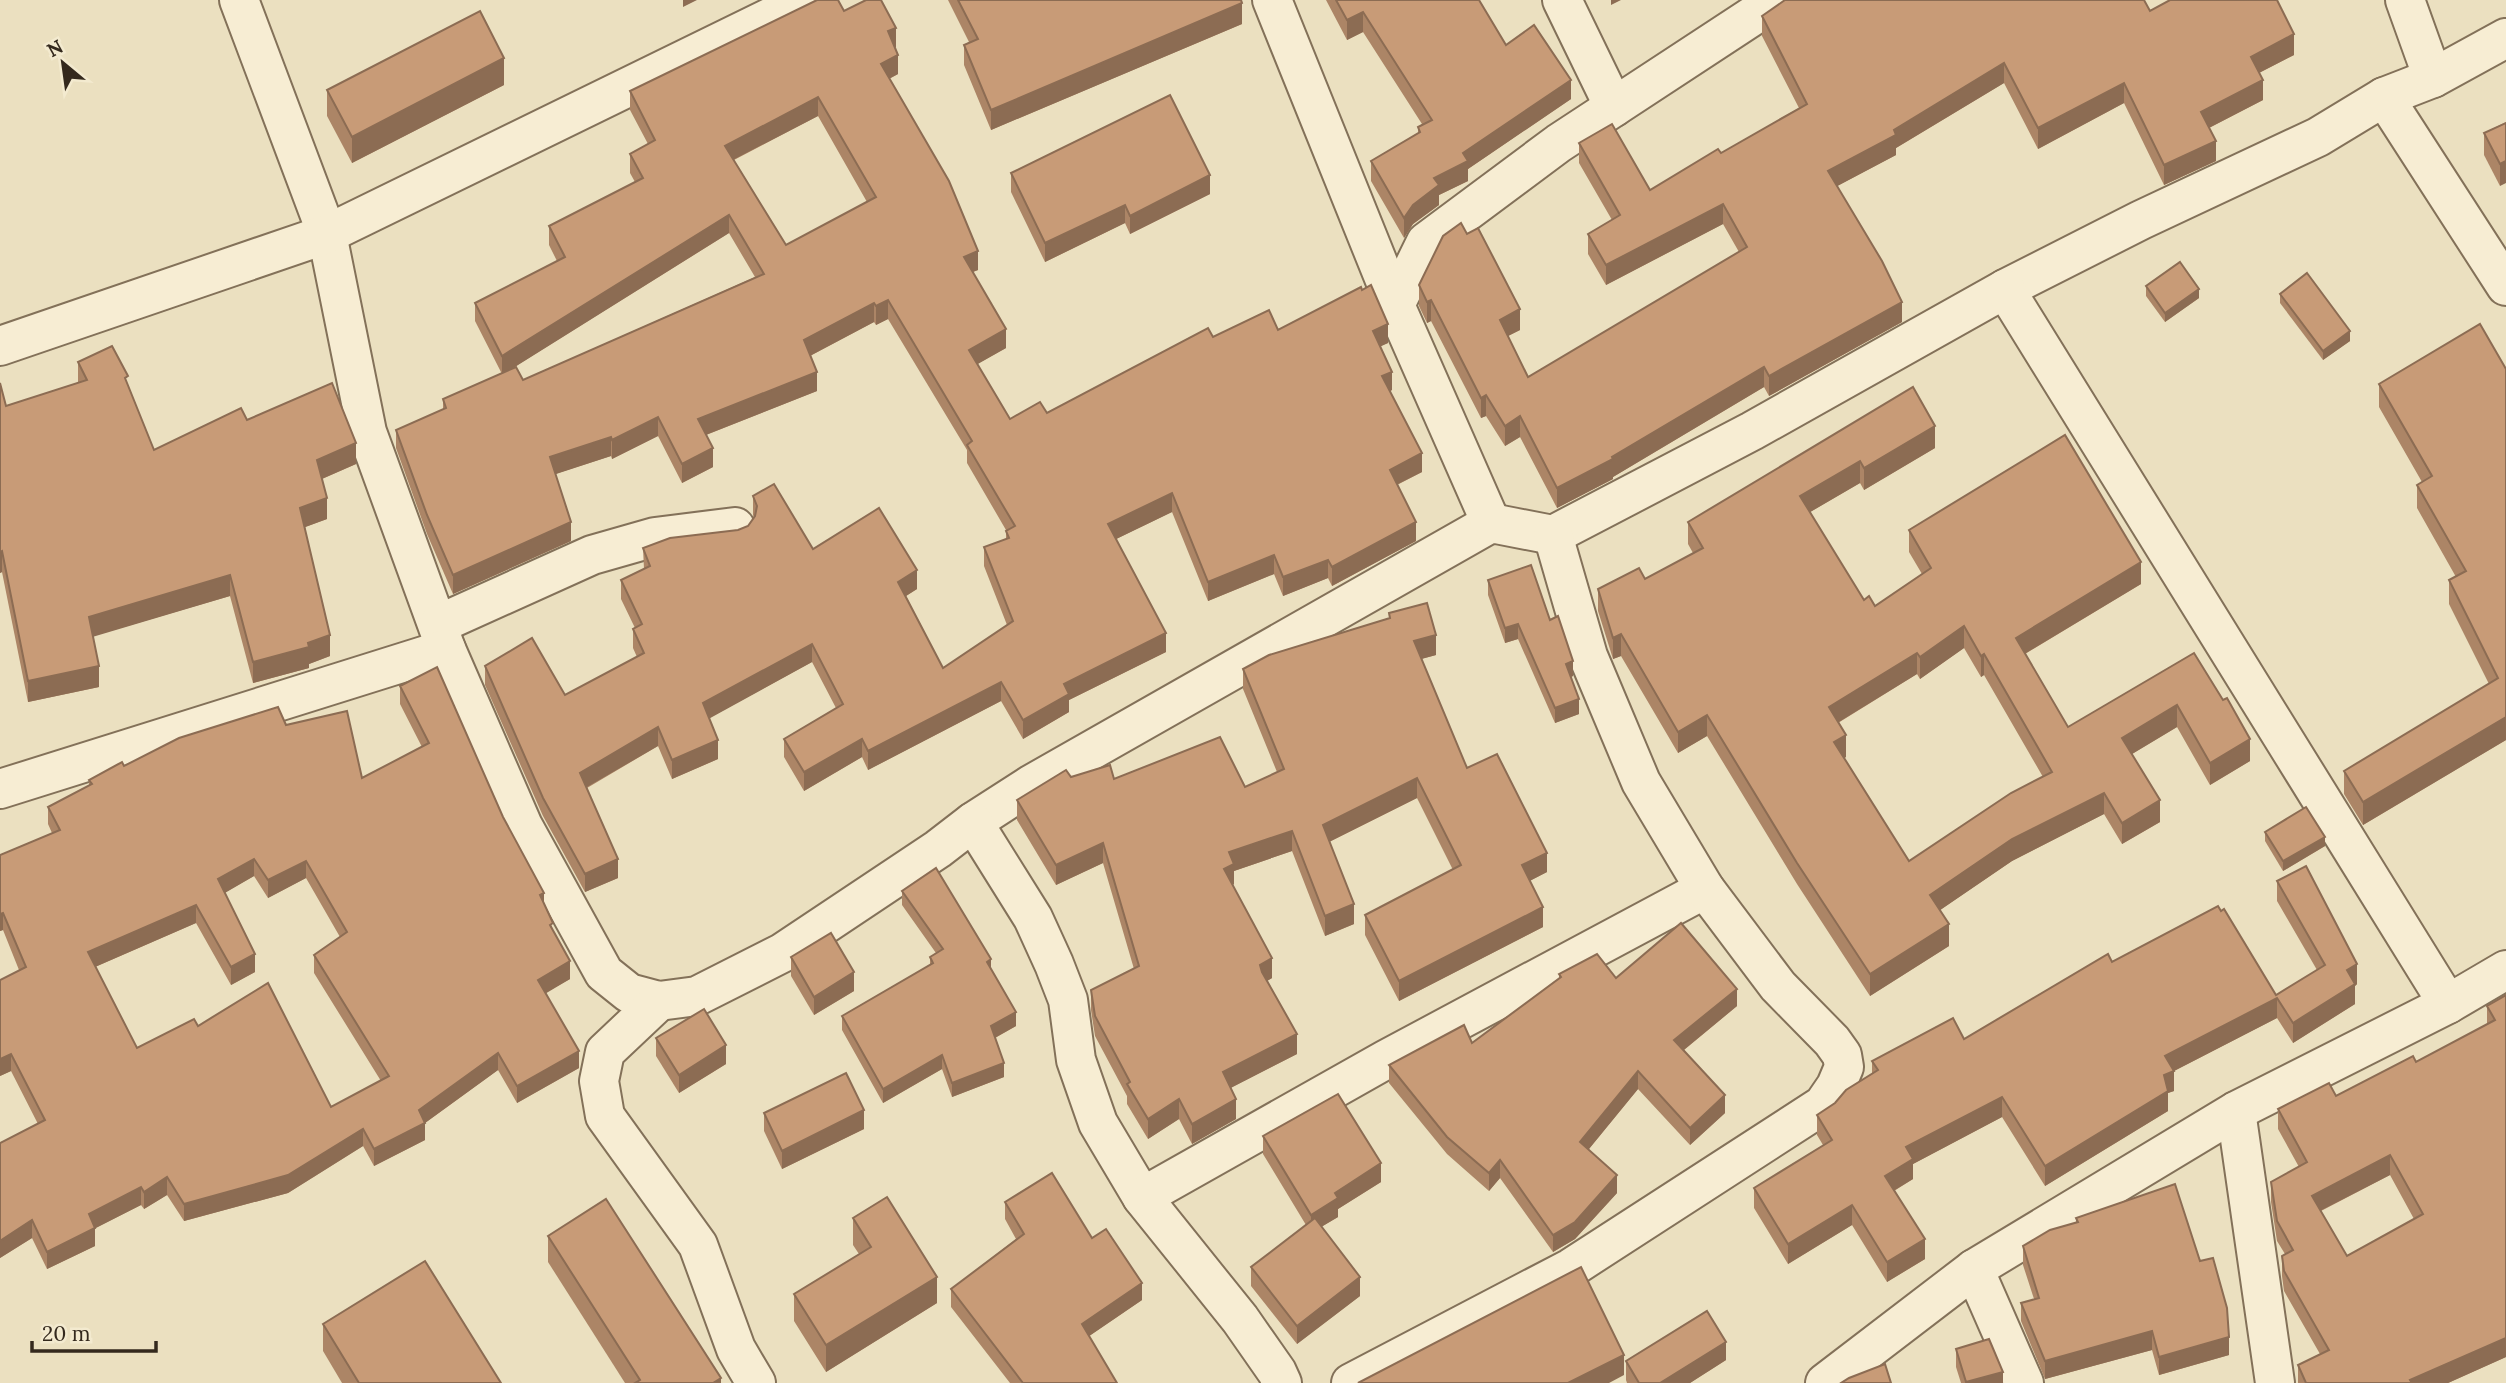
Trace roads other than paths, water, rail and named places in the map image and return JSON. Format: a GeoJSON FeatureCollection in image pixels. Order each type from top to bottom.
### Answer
{"type":"FeatureCollection","features":[{"type":"Feature","properties":{"kind":"street"},"geometry":{"type":"LineString","coordinates":[[239,0],[327,234],[367,432],[442,636],[523,826],[604,973],[629,993],[659,1001],[697,996],[782,953],[1032,784],[1492,523],[1553,535],[1752,431],[2005,289],[2141,220],[2318,137],[2384,97],[2433,78],[2506,37]]}},
{"type":"Feature","properties":{"kind":"street"},"geometry":{"type":"LineString","coordinates":[[0,346],[327,234],[806,0]]}},
{"type":"Feature","properties":{"kind":"street"},"geometry":{"type":"LineString","coordinates":[[1272,0],[1363,229],[1492,523]]}},
{"type":"Feature","properties":{"kind":"street"},"geometry":{"type":"LineString","coordinates":[[1562,0],[1614,107]]}},
{"type":"Feature","properties":{"kind":"street"},"geometry":{"type":"LineString","coordinates":[[1395,305],[1426,242],[1559,144],[1777,0]]}},
{"type":"Feature","properties":{"kind":"street"},"geometry":{"type":"LineString","coordinates":[[2405,0],[2433,78]]}},
{"type":"Feature","properties":{"kind":"street"},"geometry":{"type":"LineString","coordinates":[[2384,97],[2506,286]]}},
{"type":"Feature","properties":{"kind":"street"},"geometry":{"type":"LineString","coordinates":[[1363,229],[1403,242],[1426,242]]}},
{"type":"Feature","properties":{"kind":"street"},"geometry":{"type":"LineString","coordinates":[[2005,289],[2448,1004]]}},
{"type":"Feature","properties":{"kind":"street"},"geometry":{"type":"LineString","coordinates":[[0,789],[442,636],[592,555],[655,537],[735,527]]}},
{"type":"Feature","properties":{"kind":"street"},"geometry":{"type":"LineString","coordinates":[[1351,1383],[1571,1268],[1823,1105],[1836,1086],[1844,1067],[1842,1055],[1832,1041],[1778,986],[1705,889],[1641,782],[1588,656],[1553,535]]}},
{"type":"Feature","properties":{"kind":"street"},"geometry":{"type":"LineString","coordinates":[[973,822],[1033,918],[1054,964],[1068,1000],[1076,1059],[1098,1123],[1142,1197],[1240,1319],[1282,1383]]}},
{"type":"Feature","properties":{"kind":"street"},"geometry":{"type":"LineString","coordinates":[[1142,1197],[1385,1060],[1705,889]]}},
{"type":"Feature","properties":{"kind":"street"},"geometry":{"type":"LineString","coordinates":[[1825,1383],[1974,1269],[2236,1111],[2448,1004],[2506,970]]}},
{"type":"Feature","properties":{"kind":"street"},"geometry":{"type":"LineString","coordinates":[[659,1001],[605,1052],[599,1082],[604,1116],[698,1245],[736,1349],[756,1383]]}},
{"type":"Feature","properties":{"kind":"street"},"geometry":{"type":"LineString","coordinates":[[2236,1111],[2267,1382]]}},
{"type":"Feature","properties":{"kind":"street"},"geometry":{"type":"LineString","coordinates":[[1974,1269],[2024,1383]]}}]}
